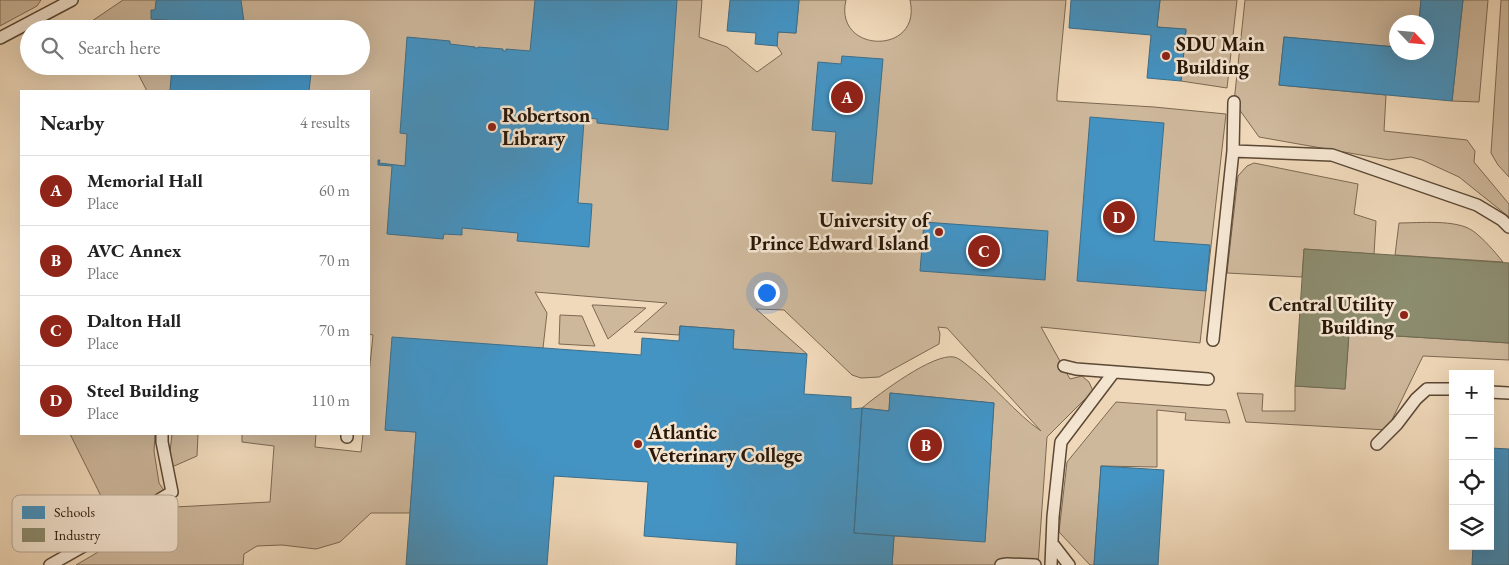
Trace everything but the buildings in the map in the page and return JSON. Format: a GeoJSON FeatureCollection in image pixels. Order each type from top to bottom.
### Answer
{"type":"FeatureCollection","features":[{"type":"Feature","properties":{"kind":"lane"},"geometry":{"type":"LineString","coordinates":[[33,20],[67,1]]}},
{"type":"Feature","properties":{"kind":"lane"},"geometry":{"type":"LineString","coordinates":[[0,38],[20,27]]}},
{"type":"Feature","properties":{"kind":"lane"},"geometry":{"type":"LineString","coordinates":[[1213,340],[1233,151],[1234,102]]}},
{"type":"Feature","properties":{"kind":"lane"},"geometry":{"type":"LineString","coordinates":[[1233,151],[1332,155],[1477,205],[1502,220],[1509,227]]}},
{"type":"Feature","properties":{"kind":"lane"},"geometry":{"type":"LineString","coordinates":[[1064,366],[1076,369],[1208,379]]}},
{"type":"Feature","properties":{"kind":"lane"},"geometry":{"type":"LineString","coordinates":[[1051,565],[1053,517],[1061,442],[1114,372]]}},
{"type":"Feature","properties":{"kind":"lane"},"geometry":{"type":"LineString","coordinates":[[1377,444],[1427,389],[1449,389]]}},
{"type":"Feature","properties":{"kind":"lane"},"geometry":{"type":"LineString","coordinates":[[1494,392],[1509,393]]}},
{"type":"Feature","properties":{"kind":"lane"},"geometry":{"type":"LineString","coordinates":[[162,435],[172,492],[167,495]]}},
{"type":"Feature","properties":{"kind":"lane"},"geometry":{"type":"LineString","coordinates":[[1052,543],[1069,565]]}},
{"type":"Feature","properties":{"kind":"lane"},"geometry":{"type":"LineString","coordinates":[[50,565],[73,552]]}},
{"type":"Feature","properties":{"kind":"lane"},"geometry":{"type":"LineString","coordinates":[[1001,565],[1035,565]]}},
{"type":"Feature","properties":{"kind":"shaded area"},"geometry":{"type":"Polygon","coordinates":[[[0,0],[41,0],[37,6],[0,26],[0,0]]]}},
{"type":"Feature","properties":{"kind":"shaded area"},"geometry":{"type":"Polygon","coordinates":[[[123,0],[702,0],[699,37],[727,47],[757,72],[782,54],[777,46],[778,32],[796,33],[799,0],[846,0],[846,18],[852,31],[864,38],[878,41],[892,39],[904,31],[910,18],[910,0],[1066,0],[1057,101],[1226,114],[1200,343],[1041,327],[1070,379],[1082,376],[1089,382],[1093,391],[1047,437],[1038,565],[892,565],[894,536],[985,541],[994,403],[890,393],[889,411],[862,408],[920,368],[945,357],[954,357],[961,360],[977,373],[1041,431],[947,328],[938,327],[940,334],[939,344],[879,377],[861,378],[852,375],[784,310],[756,309],[807,354],[733,349],[734,330],[680,326],[679,335],[634,332],[667,303],[535,292],[547,313],[543,348],[385,430],[416,432],[410,513],[371,513],[340,542],[316,549],[282,545],[257,546],[244,554],[243,565],[76,565],[98,552],[178,552],[178,507],[270,502],[274,446],[242,442],[242,435],[316,435],[315,447],[361,452],[363,435],[370,435],[370,364],[373,335],[370,334],[370,90],[146,90],[139,75],[370,75],[370,20],[93,20],[123,0]]]}},
{"type":"Feature","properties":{"kind":"shaded area"},"geometry":{"type":"Polygon","coordinates":[[[1160,0],[1237,0],[1227,88],[1181,81],[1186,30],[1157,27],[1160,0]]]}},
{"type":"Feature","properties":{"kind":"shaded area"},"geometry":{"type":"Polygon","coordinates":[[[1245,0],[1421,0],[1420,15],[1389,15],[1389,46],[1284,37],[1279,85],[1386,95],[1384,131],[1467,140],[1475,151],[1474,162],[1509,204],[1509,217],[1459,177],[1422,160],[1411,157],[1389,160],[1259,137],[1234,102],[1245,0]]]}},
{"type":"Feature","properties":{"kind":"shaded area"},"geometry":{"type":"Polygon","coordinates":[[[1463,0],[1488,0],[1479,102],[1452,101],[1463,0]]]}},
{"type":"Feature","properties":{"kind":"shaded area"},"geometry":{"type":"Polygon","coordinates":[[[1501,0],[1509,0],[1509,177],[1498,165],[1491,153],[1501,0]]]}},
{"type":"Feature","properties":{"kind":"shaded area"},"geometry":{"type":"Polygon","coordinates":[[[1254,163],[1358,184],[1354,214],[1376,221],[1374,254],[1304,249],[1302,277],[1227,273],[1238,176],[1247,166],[1254,163]]]}},
{"type":"Feature","properties":{"kind":"shaded area"},"geometry":{"type":"Polygon","coordinates":[[[1437,222],[1466,227],[1481,238],[1503,262],[1395,255],[1399,223],[1437,222]]]}},
{"type":"Feature","properties":{"kind":"shaded area"},"geometry":{"type":"Polygon","coordinates":[[[592,305],[596,305],[646,308],[608,339],[592,305]]]}},
{"type":"Feature","properties":{"kind":"shaded area"},"geometry":{"type":"Polygon","coordinates":[[[560,315],[582,316],[595,346],[559,344],[560,315]]]}},
{"type":"Feature","properties":{"kind":"shaded area"},"geometry":{"type":"Polygon","coordinates":[[[1349,333],[1509,343],[1509,360],[1423,356],[1387,430],[1246,422],[1237,393],[1263,394],[1262,411],[1295,411],[1295,386],[1345,389],[1349,333]]]}},
{"type":"Feature","properties":{"kind":"shaded area"},"geometry":{"type":"Polygon","coordinates":[[[1116,402],[1226,410],[1230,423],[1185,420],[1186,413],[1157,410],[1157,467],[1101,466],[1094,565],[1090,565],[1059,532],[1067,462],[1116,402]]]}},
{"type":"Feature","properties":{"kind":"shaded area"},"geometry":{"type":"Polygon","coordinates":[[[70,435],[155,435],[154,451],[159,483],[167,495],[100,495],[70,435]]]}},
{"type":"Feature","properties":{"kind":"shaded area"},"geometry":{"type":"Polygon","coordinates":[[[172,435],[198,435],[197,456],[172,467],[170,452],[172,435]]]}},
{"type":"Feature","properties":{"kind":"place","name":"SDU Main Building"},"geometry":{"type":"Point","coordinates":[1166,56]}},
{"type":"Feature","properties":{"kind":"place","name":"Memorial Hall"},"geometry":{"type":"Point","coordinates":[847,97]}},
{"type":"Feature","properties":{"kind":"place","name":"Robertson Library"},"geometry":{"type":"Point","coordinates":[492,127]}},
{"type":"Feature","properties":{"kind":"place","name":"Steel Building"},"geometry":{"type":"Point","coordinates":[1119,217]}},
{"type":"Feature","properties":{"kind":"place","name":"University of Prince Edward Island"},"geometry":{"type":"Point","coordinates":[939,232]}},
{"type":"Feature","properties":{"kind":"place","name":"Dalton Hall"},"geometry":{"type":"Point","coordinates":[984,251]}},
{"type":"Feature","properties":{"kind":"place","name":"Central Utility Building"},"geometry":{"type":"Point","coordinates":[1404,315]}},
{"type":"Feature","properties":{"kind":"place","name":"Atlantic Veterinary College"},"geometry":{"type":"Point","coordinates":[638,444]}},
{"type":"Feature","properties":{"kind":"place","name":"AVC Annex"},"geometry":{"type":"Point","coordinates":[926,445]}}]}
